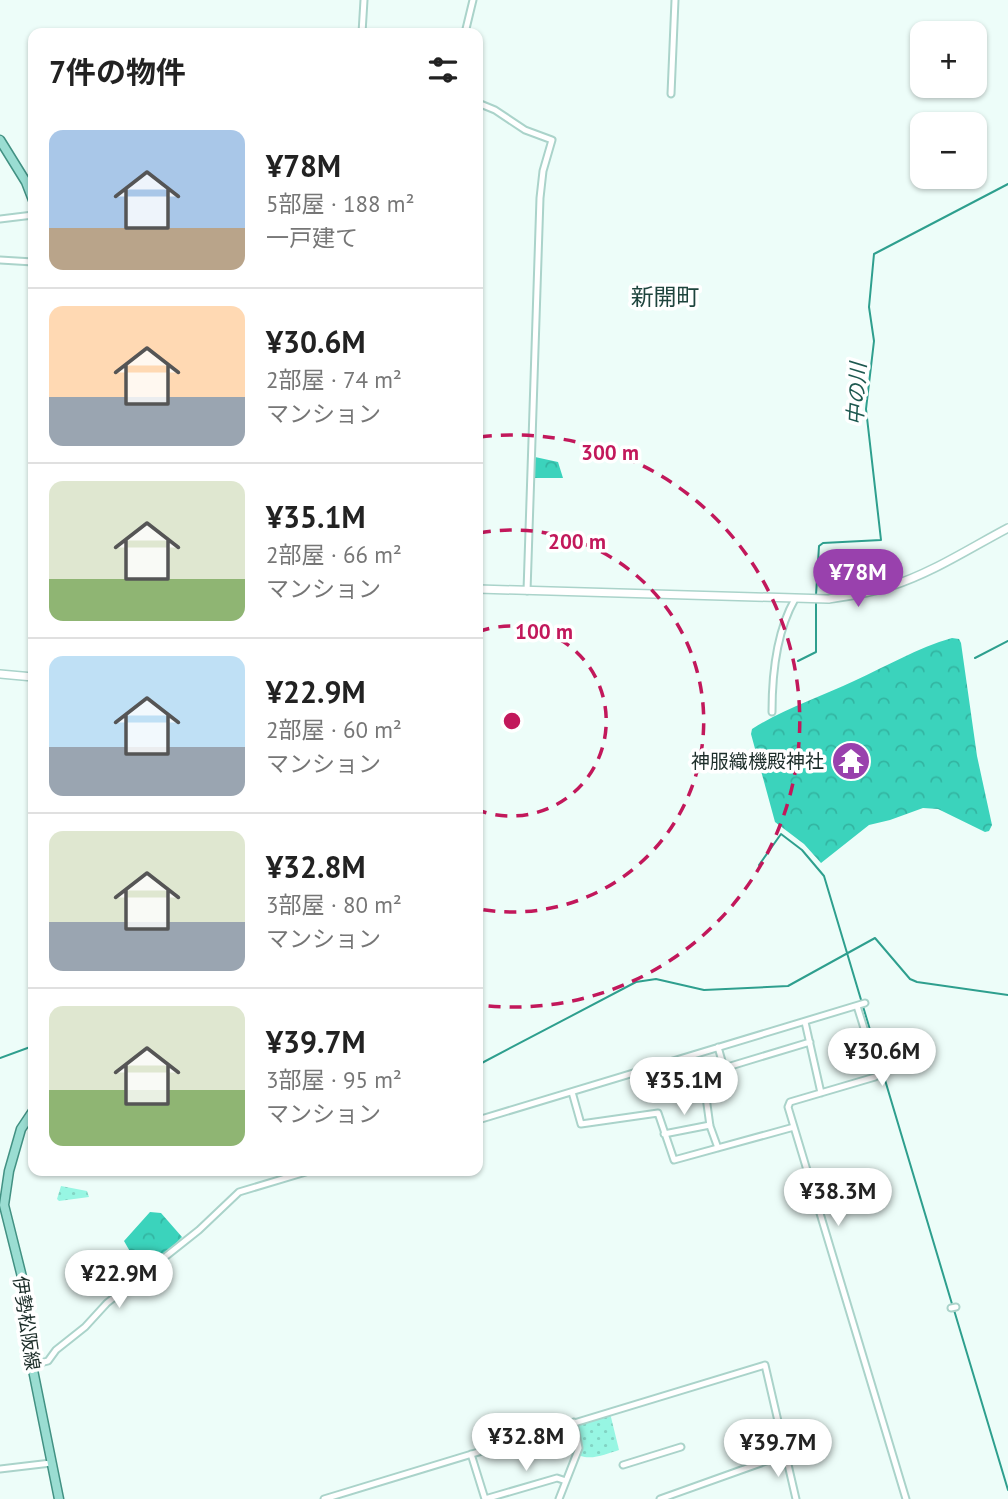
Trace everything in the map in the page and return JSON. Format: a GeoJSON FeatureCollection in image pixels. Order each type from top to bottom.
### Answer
{"type":"FeatureCollection","features":[{"type":"Feature","properties":{"kind":"main road"},"geometry":{"type":"LineString","coordinates":[[0,140],[4,155],[28,187]]}},
{"type":"Feature","properties":{"kind":"main road","name":"伊勢松阪線"},"geometry":{"type":"LineString","coordinates":[[28,1118],[21,1129],[9,1171],[4,1205],[22,1276],[32,1365],[59,1499]]}},
{"type":"Feature","properties":{"kind":"street"},"geometry":{"type":"LineString","coordinates":[[362,28],[363,0]]}},
{"type":"Feature","properties":{"kind":"street"},"geometry":{"type":"LineString","coordinates":[[466,28],[472,0]]}},
{"type":"Feature","properties":{"kind":"street"},"geometry":{"type":"LineString","coordinates":[[671,94],[676,0]]}},
{"type":"Feature","properties":{"kind":"street"},"geometry":{"type":"LineString","coordinates":[[483,105],[524,130],[552,140],[543,171],[540,198],[527,590]]}},
{"type":"Feature","properties":{"kind":"street"},"geometry":{"type":"LineString","coordinates":[[0,219],[28,216]]}},
{"type":"Feature","properties":{"kind":"street"},"geometry":{"type":"LineString","coordinates":[[0,260],[28,262]]}},
{"type":"Feature","properties":{"kind":"street"},"geometry":{"type":"LineString","coordinates":[[483,589],[795,599],[856,595],[892,586],[916,576],[1008,528]]}},
{"type":"Feature","properties":{"kind":"street"},"geometry":{"type":"LineString","coordinates":[[772,712],[772,678],[782,635],[795,599]]}},
{"type":"Feature","properties":{"kind":"street"},"geometry":{"type":"LineString","coordinates":[[0,674],[28,677]]}},
{"type":"Feature","properties":{"kind":"street"},"geometry":{"type":"LineString","coordinates":[[483,1119],[860,1004],[878,1073],[875,1077],[790,1102],[788,1107],[906,1499]]}},
{"type":"Feature","properties":{"kind":"street"},"geometry":{"type":"LineString","coordinates":[[805,1022],[821,1093]]}},
{"type":"Feature","properties":{"kind":"street"},"geometry":{"type":"LineString","coordinates":[[724,1068],[810,1042]]}},
{"type":"Feature","properties":{"kind":"street"},"geometry":{"type":"LineString","coordinates":[[718,1148],[710,1125],[705,1090],[726,1086],[719,1047]]}},
{"type":"Feature","properties":{"kind":"street"},"geometry":{"type":"LineString","coordinates":[[572,1092],[581,1124],[658,1113],[674,1160],[794,1127]]}},
{"type":"Feature","properties":{"kind":"street"},"geometry":{"type":"LineString","coordinates":[[664,1134],[710,1125]]}},
{"type":"Feature","properties":{"kind":"street"},"geometry":{"type":"LineString","coordinates":[[32,1365],[48,1361],[56,1350],[107,1303],[199,1230],[239,1192],[292,1176]]}},
{"type":"Feature","properties":{"kind":"street"},"geometry":{"type":"LineString","coordinates":[[324,1499],[765,1365],[796,1499]]}},
{"type":"Feature","properties":{"kind":"street"},"geometry":{"type":"LineString","coordinates":[[559,1499],[579,1448],[574,1422]]}},
{"type":"Feature","properties":{"kind":"street"},"geometry":{"type":"LineString","coordinates":[[623,1465],[681,1447]]}},
{"type":"Feature","properties":{"kind":"street"},"geometry":{"type":"LineString","coordinates":[[471,1454],[485,1499],[557,1478],[566,1481]]}},
{"type":"Feature","properties":{"kind":"street"},"geometry":{"type":"LineString","coordinates":[[660,1499],[786,1454]]}},
{"type":"Feature","properties":{"kind":"street"},"geometry":{"type":"LineString","coordinates":[[0,1469],[51,1463]]}},
{"type":"Feature","properties":{"kind":"green space"},"geometry":{"type":"Polygon","coordinates":[[[535,457],[558,462],[563,478],[534,478],[535,457]]]}},
{"type":"Feature","properties":{"kind":"green space"},"geometry":{"type":"Polygon","coordinates":[[[952,638],[959,639],[961,643],[977,756],[992,825],[989,831],[985,832],[938,809],[923,808],[869,825],[821,863],[804,844],[775,822],[751,734],[752,729],[789,709],[914,652],[952,638]]]}},
{"type":"Feature","properties":{"kind":"green space"},"geometry":{"type":"Polygon","coordinates":[[[61,1186],[87,1191],[89,1197],[59,1201],[57,1199],[61,1186]]]}},
{"type":"Feature","properties":{"kind":"green space"},"geometry":{"type":"Polygon","coordinates":[[[150,1212],[161,1213],[182,1237],[161,1259],[132,1255],[124,1241],[150,1212]]]}},
{"type":"Feature","properties":{"kind":"green space"},"geometry":{"type":"Polygon","coordinates":[[[610,1413],[619,1450],[593,1457],[578,1455],[581,1442],[576,1423],[610,1413]]]}},
{"type":"Feature","properties":{"kind":"waterway","name":"中の川"},"geometry":{"type":"LineString","coordinates":[[816,595],[819,546],[823,543],[881,540],[866,409],[874,341],[869,307],[874,254],[1008,184]]}},
{"type":"Feature","properties":{"kind":"waterway","name":"中の川"},"geometry":{"type":"LineString","coordinates":[[798,661],[816,652],[816,600]]}},
{"type":"Feature","properties":{"kind":"waterway"},"geometry":{"type":"LineString","coordinates":[[975,658],[1008,641]]}},
{"type":"Feature","properties":{"kind":"waterway"},"geometry":{"type":"LineString","coordinates":[[759,865],[781,834],[802,850],[824,876],[952,1304]]}},
{"type":"Feature","properties":{"kind":"waterway"},"geometry":{"type":"LineString","coordinates":[[483,1062],[636,982],[656,979],[704,990],[788,986],[875,938],[910,979],[1008,995]]}},
{"type":"Feature","properties":{"kind":"waterway"},"geometry":{"type":"LineString","coordinates":[[0,1058],[28,1048]]}},
{"type":"Feature","properties":{"kind":"waterway"},"geometry":{"type":"LineString","coordinates":[[954,1310],[1008,1490]]}},
{"type":"Feature","properties":{"kind":"place","name":"神服織機殿神社"},"geometry":{"type":"Point","coordinates":[851,761]}},
{"type":"Feature","properties":{"kind":"district","name":"新開町"},"geometry":{"type":"Point","coordinates":[665,297]}}]}
